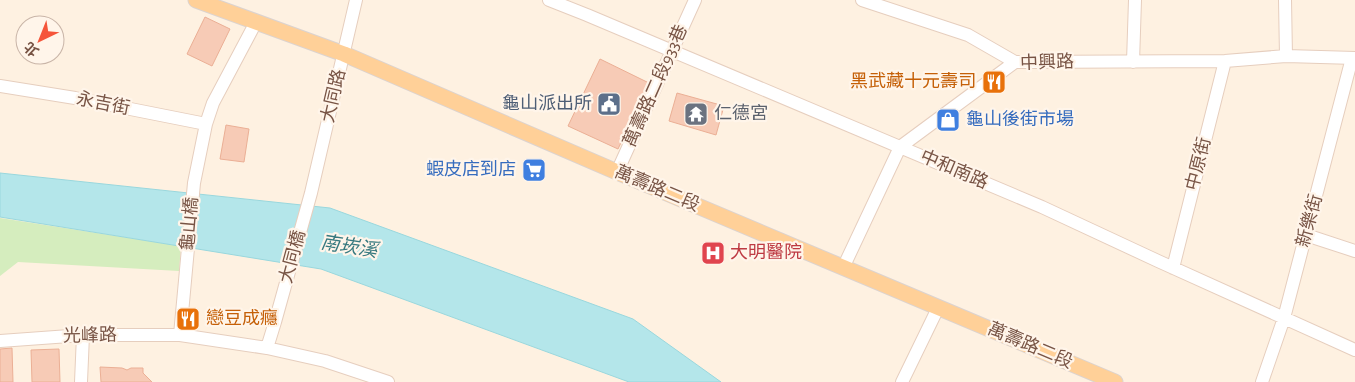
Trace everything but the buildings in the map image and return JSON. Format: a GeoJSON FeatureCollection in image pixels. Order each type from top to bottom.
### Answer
{"type":"FeatureCollection","features":[{"type":"Feature","properties":{"kind":"main road","name":"萬壽路二段"},"geometry":{"type":"LineString","coordinates":[[196,0],[344,54],[843,268],[1116,382]]}},
{"type":"Feature","properties":{"kind":"street","name":"大同路"},"geometry":{"type":"LineString","coordinates":[[311,193],[356,0]]}},
{"type":"Feature","properties":{"kind":"street","name":"中和南路"},"geometry":{"type":"LineString","coordinates":[[549,0],[1042,207],[1355,350]]}},
{"type":"Feature","properties":{"kind":"street","name":"萬壽路二段933巷"},"geometry":{"type":"LineString","coordinates":[[618,172],[695,0]]}},
{"type":"Feature","properties":{"kind":"street"},"geometry":{"type":"LineString","coordinates":[[862,0],[968,34],[1015,62]]}},
{"type":"Feature","properties":{"kind":"street"},"geometry":{"type":"LineString","coordinates":[[1133,62],[1135,0]]}},
{"type":"Feature","properties":{"kind":"street"},"geometry":{"type":"LineString","coordinates":[[1285,0],[1286,56]]}},
{"type":"Feature","properties":{"kind":"street"},"geometry":{"type":"LineString","coordinates":[[206,124],[213,103],[256,22]]}},
{"type":"Feature","properties":{"kind":"street","name":"中興路"},"geometry":{"type":"LineString","coordinates":[[843,268],[900,147],[1015,62],[1225,61],[1286,56],[1354,58]]}},
{"type":"Feature","properties":{"kind":"street","name":"新樂街"},"geometry":{"type":"LineString","coordinates":[[1262,382],[1284,318],[1354,58]]}},
{"type":"Feature","properties":{"kind":"street","name":"中原街"},"geometry":{"type":"LineString","coordinates":[[1173,268],[1225,61]]}},
{"type":"Feature","properties":{"kind":"street","name":"永吉街"},"geometry":{"type":"LineString","coordinates":[[0,86],[75,98],[206,124]]}},
{"type":"Feature","properties":{"kind":"street","name":"龜山橋"},"geometry":{"type":"LineString","coordinates":[[180,335],[194,184],[206,124]]}},
{"type":"Feature","properties":{"kind":"street","name":"大同橋"},"geometry":{"type":"LineString","coordinates":[[267,348],[311,193]]}},
{"type":"Feature","properties":{"kind":"street"},"geometry":{"type":"LineString","coordinates":[[1306,235],[1355,251]]}},
{"type":"Feature","properties":{"kind":"street"},"geometry":{"type":"LineString","coordinates":[[902,382],[938,308]]}},
{"type":"Feature","properties":{"kind":"street"},"geometry":{"type":"LineString","coordinates":[[81,382],[83,335]]}},
{"type":"Feature","properties":{"kind":"street","name":"光峰路"},"geometry":{"type":"LineString","coordinates":[[0,341],[83,335],[180,335],[267,348],[325,361],[388,382]]}},
{"type":"Feature","properties":{"kind":"green space"},"geometry":{"type":"Polygon","coordinates":[[[0,218],[181,246],[179,271],[18,262],[0,276],[0,218]]]}},
{"type":"Feature","properties":{"kind":"water","name":"南崁溪"},"geometry":{"type":"Polygon","coordinates":[[[0,173],[330,208],[633,319],[721,382],[629,382],[321,269],[0,217],[0,173]]]}},
{"type":"Feature","properties":{"kind":"place","name":"黑武藏十元壽司"},"geometry":{"type":"Point","coordinates":[994,82]}},
{"type":"Feature","properties":{"kind":"place","name":"龜山派出所"},"geometry":{"type":"Point","coordinates":[609,104]}},
{"type":"Feature","properties":{"kind":"place","name":"仁德宮"},"geometry":{"type":"Point","coordinates":[696,114]}},
{"type":"Feature","properties":{"kind":"place","name":"龜山後街市場"},"geometry":{"type":"Point","coordinates":[948,120]}},
{"type":"Feature","properties":{"kind":"place","name":"蝦皮店到店"},"geometry":{"type":"Point","coordinates":[534,170]}},
{"type":"Feature","properties":{"kind":"place","name":"大明醫院"},"geometry":{"type":"Point","coordinates":[713,253]}},
{"type":"Feature","properties":{"kind":"place","name":"戀豆成癮"},"geometry":{"type":"Point","coordinates":[188,319]}}]}
